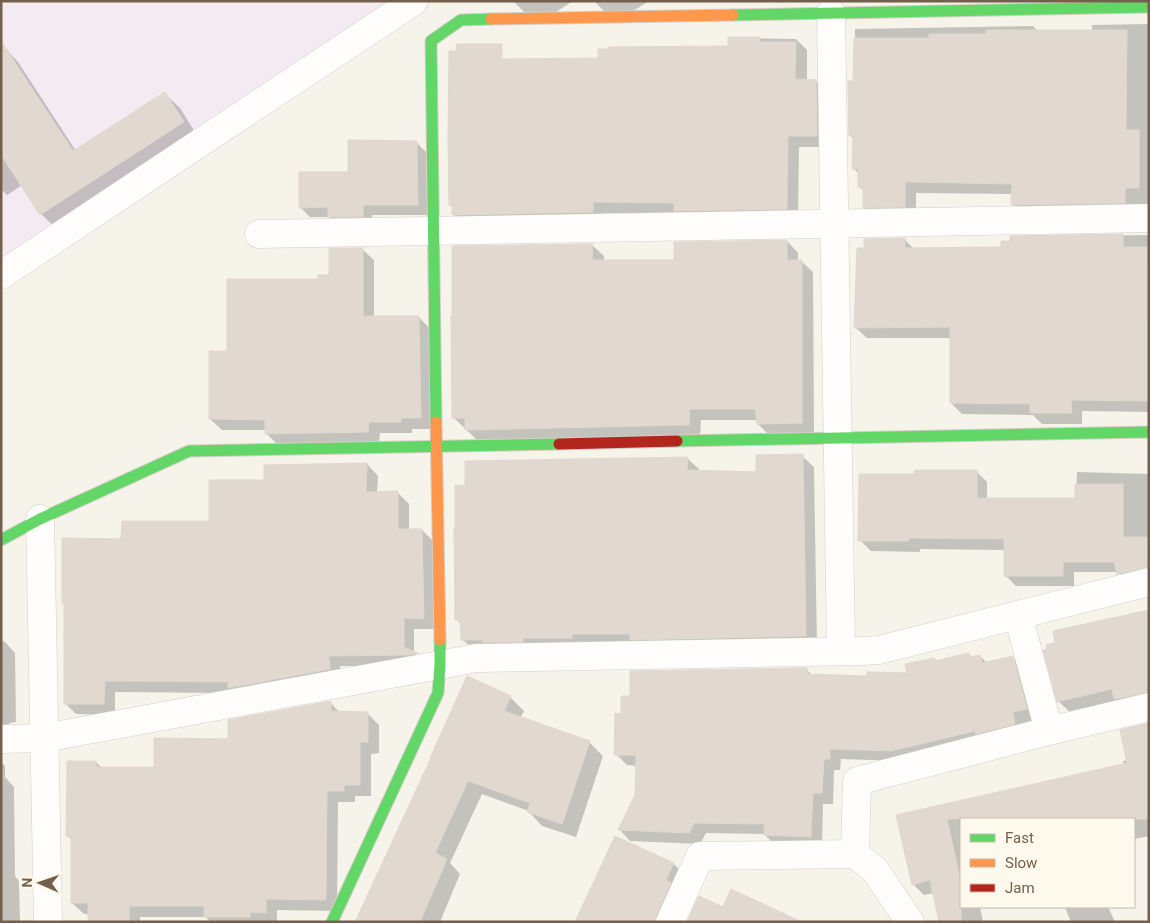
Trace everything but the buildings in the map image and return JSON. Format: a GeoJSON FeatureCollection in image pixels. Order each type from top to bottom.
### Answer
{"type":"FeatureCollection","features":[{"type":"Feature","properties":{"kind":"street"},"geometry":{"type":"LineString","coordinates":[[1,275],[414,1]]}},
{"type":"Feature","properties":{"kind":"street"},"geometry":{"type":"LineString","coordinates":[[332,922],[438,693],[440,665],[431,41],[461,20],[1149,7]]}},
{"type":"Feature","properties":{"kind":"street"},"geometry":{"type":"LineString","coordinates":[[830,13],[841,651]]}},
{"type":"Feature","properties":{"kind":"street"},"geometry":{"type":"LineString","coordinates":[[259,234],[1149,218]]}},
{"type":"Feature","properties":{"kind":"street"},"geometry":{"type":"LineString","coordinates":[[1,540],[40,519],[189,451],[1149,432]]}},
{"type":"Feature","properties":{"kind":"street"},"geometry":{"type":"LineString","coordinates":[[40,519],[48,922]]}},
{"type":"Feature","properties":{"kind":"street"},"geometry":{"type":"LineString","coordinates":[[1,739],[44,738],[476,658],[879,650],[1149,582]]}},
{"type":"Feature","properties":{"kind":"street"},"geometry":{"type":"LineString","coordinates":[[1018,615],[1049,731]]}},
{"type":"Feature","properties":{"kind":"street"},"geometry":{"type":"LineString","coordinates":[[856,854],[857,781],[1149,706]]}},
{"type":"Feature","properties":{"kind":"street"},"geometry":{"type":"LineString","coordinates":[[670,922],[700,856],[856,854],[875,870],[910,922]]}},
{"type":"Feature","properties":{"kind":"shaded area"},"geometry":{"type":"Polygon","coordinates":[[[1,1],[395,1],[1,262],[1,1]]]}},
{"type":"Feature","properties":{"kind":"traffic: fast"},"geometry":{"type":"LineString","coordinates":[[733,15],[1149,7]]}},
{"type":"Feature","properties":{"kind":"traffic: fast"},"geometry":{"type":"LineString","coordinates":[[436,422],[431,41],[461,20],[491,19]]}},
{"type":"Feature","properties":{"kind":"traffic: fast"},"geometry":{"type":"LineString","coordinates":[[677,441],[1149,432]]}},
{"type":"Feature","properties":{"kind":"traffic: fast"},"geometry":{"type":"LineString","coordinates":[[1,540],[40,519],[189,451],[559,444]]}},
{"type":"Feature","properties":{"kind":"traffic: fast"},"geometry":{"type":"LineString","coordinates":[[332,922],[438,693],[440,640]]}},
{"type":"Feature","properties":{"kind":"traffic: slow"},"geometry":{"type":"LineString","coordinates":[[491,19],[733,15]]}},
{"type":"Feature","properties":{"kind":"traffic: slow"},"geometry":{"type":"LineString","coordinates":[[436,422],[440,640]]}},
{"type":"Feature","properties":{"kind":"traffic: jam"},"geometry":{"type":"LineString","coordinates":[[559,444],[677,441]]}}]}
